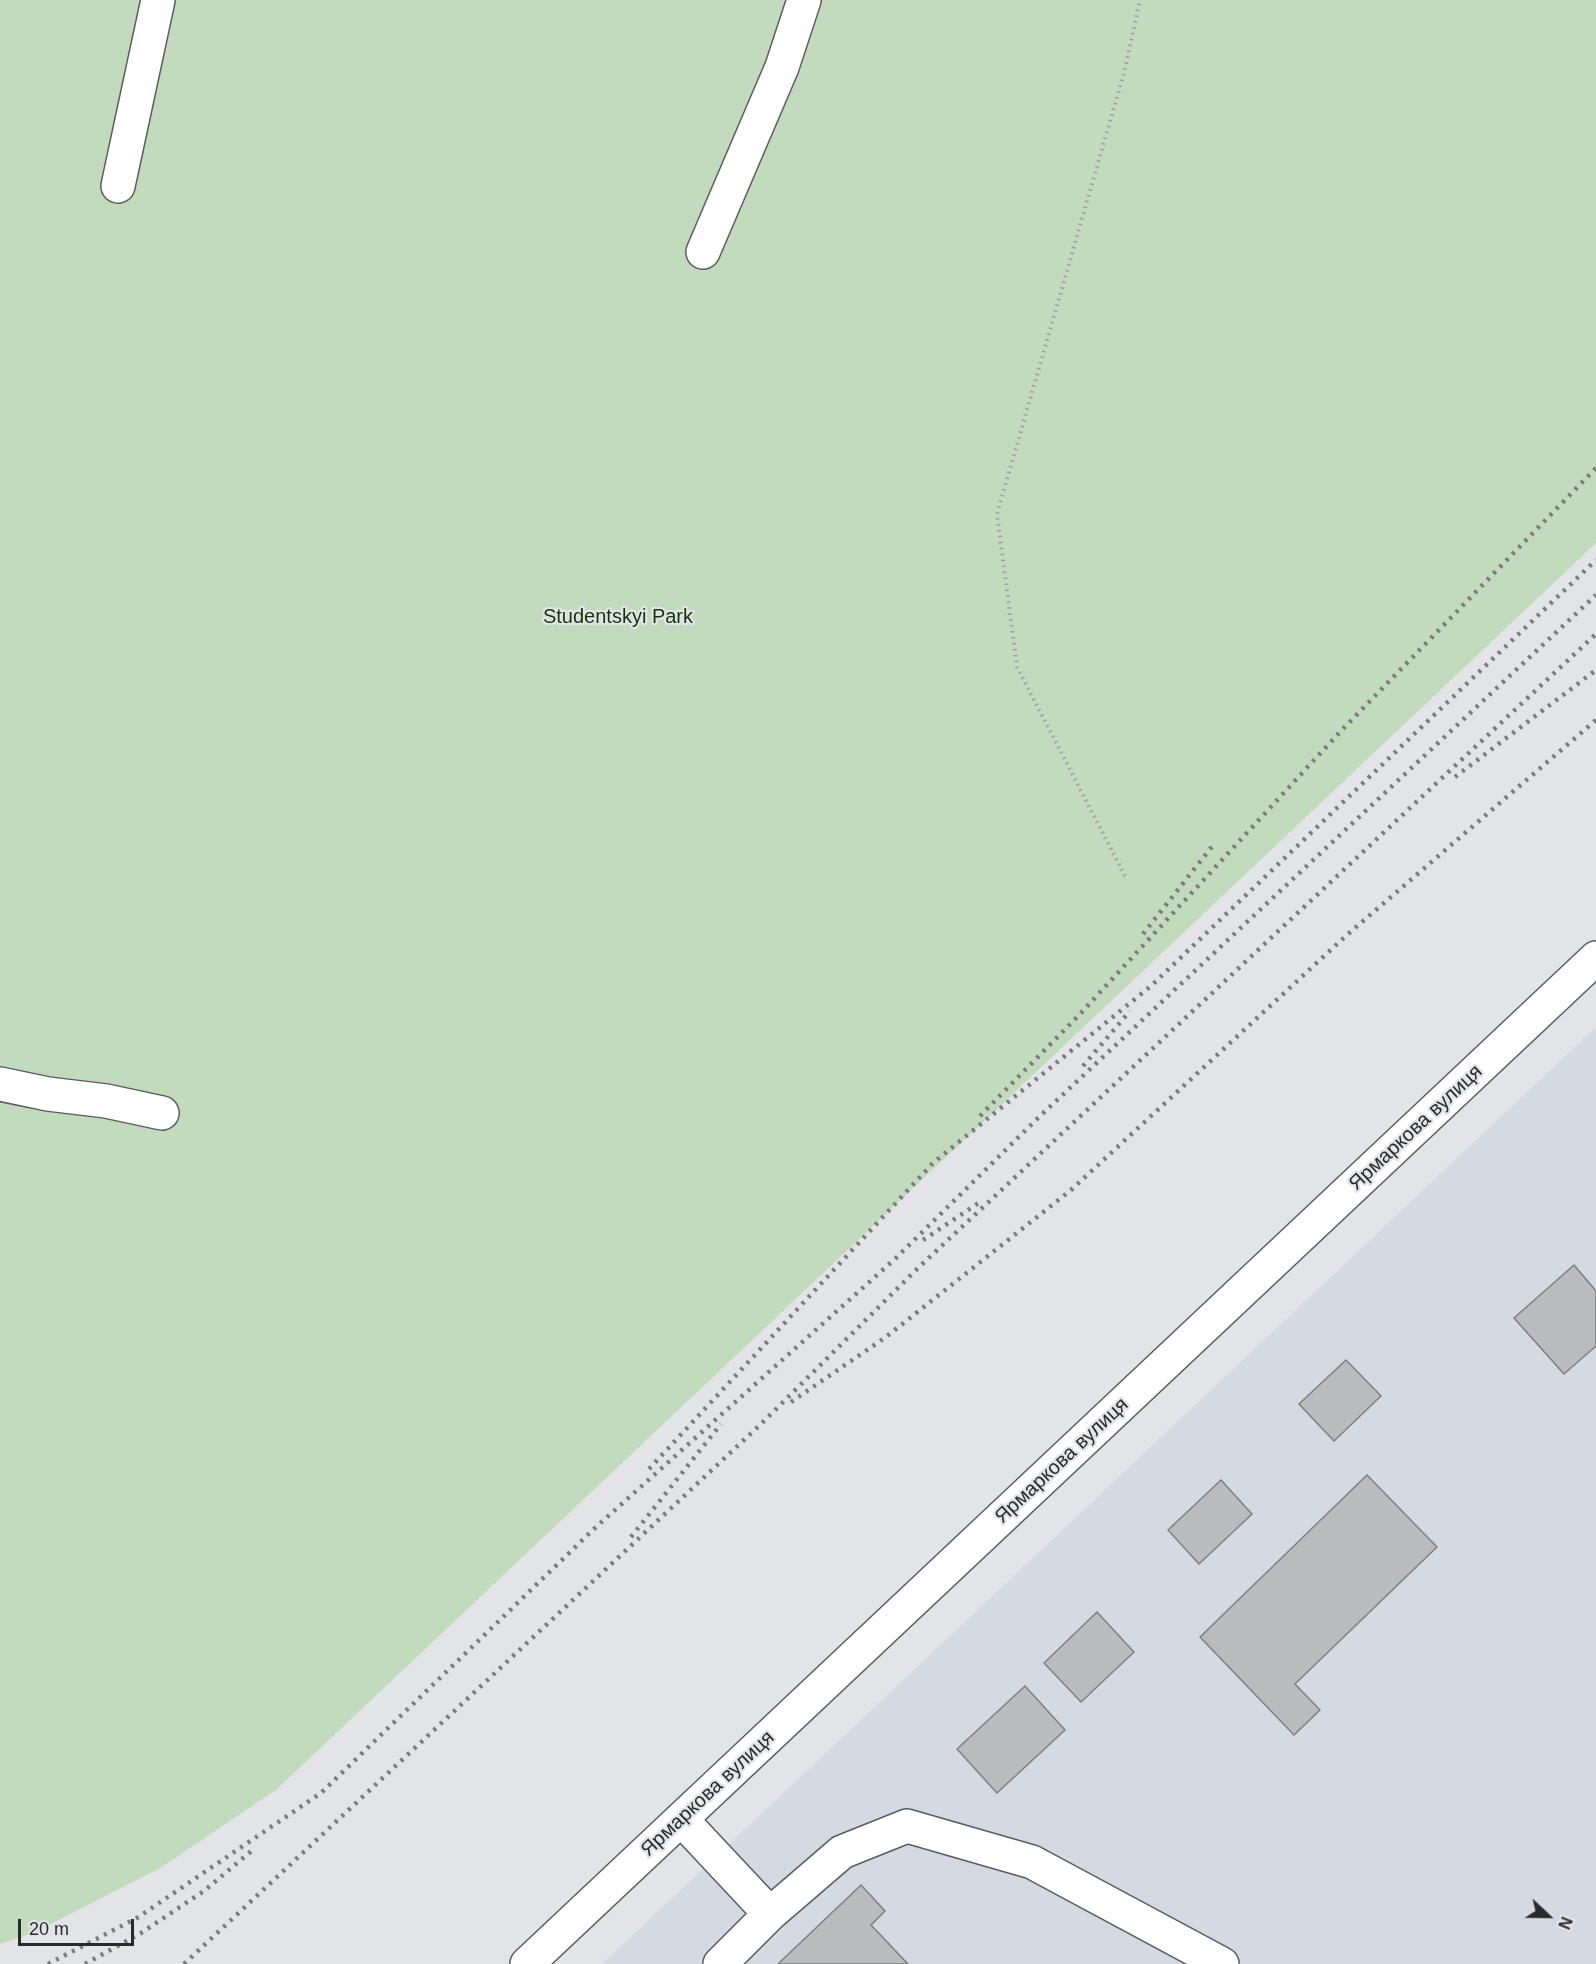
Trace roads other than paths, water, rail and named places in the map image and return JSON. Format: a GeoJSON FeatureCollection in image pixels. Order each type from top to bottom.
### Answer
{"type":"FeatureCollection","features":[{"type":"Feature","properties":{"kind":"street"},"geometry":{"type":"LineString","coordinates":[[118,186],[158,0]]}},
{"type":"Feature","properties":{"kind":"street"},"geometry":{"type":"LineString","coordinates":[[703,252],[782,68],[804,0]]}},
{"type":"Feature","properties":{"kind":"street","name":"Ярмаркова вулиця"},"geometry":{"type":"LineString","coordinates":[[527,1964],[1596,958]]}},
{"type":"Feature","properties":{"kind":"street"},"geometry":{"type":"LineString","coordinates":[[0,1084],[48,1094],[106,1101],[162,1113]]}},
{"type":"Feature","properties":{"kind":"street"},"geometry":{"type":"LineString","coordinates":[[681,1819],[770,1914]]}},
{"type":"Feature","properties":{"kind":"street"},"geometry":{"type":"LineString","coordinates":[[720,1964],[770,1914],[842,1852],[907,1826],[1032,1862],[1222,1964]]}},
{"type":"Feature","properties":{"kind":"railway"},"geometry":{"type":"LineString","coordinates":[[980,1116],[1080,1014],[1339,733],[1596,468]]}},
{"type":"Feature","properties":{"kind":"railway"},"geometry":{"type":"LineString","coordinates":[[649,1469],[933,1163],[1151,986],[1596,560]]}},
{"type":"Feature","properties":{"kind":"railway"},"geometry":{"type":"LineString","coordinates":[[48,1964],[137,1918],[321,1793],[596,1527],[896,1258],[1040,1116],[1596,595]]}},
{"type":"Feature","properties":{"kind":"railway"},"geometry":{"type":"LineString","coordinates":[[184,1964],[762,1423],[918,1268],[1596,634]]}},
{"type":"Feature","properties":{"kind":"railway"},"geometry":{"type":"LineString","coordinates":[[1455,777],[1596,670]]}},
{"type":"Feature","properties":{"kind":"railway"},"geometry":{"type":"LineString","coordinates":[[791,1402],[886,1337],[1071,1190],[1348,934],[1596,720]]}},
{"type":"Feature","properties":{"kind":"railway"},"geometry":{"type":"LineString","coordinates":[[1143,934],[1214,844]]}},
{"type":"Feature","properties":{"kind":"railway"},"geometry":{"type":"LineString","coordinates":[[1083,1066],[1130,1011]]}},
{"type":"Feature","properties":{"kind":"railway"},"geometry":{"type":"LineString","coordinates":[[923,1240],[980,1202]]}},
{"type":"Feature","properties":{"kind":"railway"},"geometry":{"type":"LineString","coordinates":[[631,1537],[721,1424]]}},
{"type":"Feature","properties":{"kind":"railway"},"geometry":{"type":"LineString","coordinates":[[85,1964],[141,1933],[204,1891],[255,1848]]}},
{"type":"Feature","properties":{"kind":"park label","name":"Studentskyi Park"},"geometry":{"type":"Point","coordinates":[618,617]}}]}
